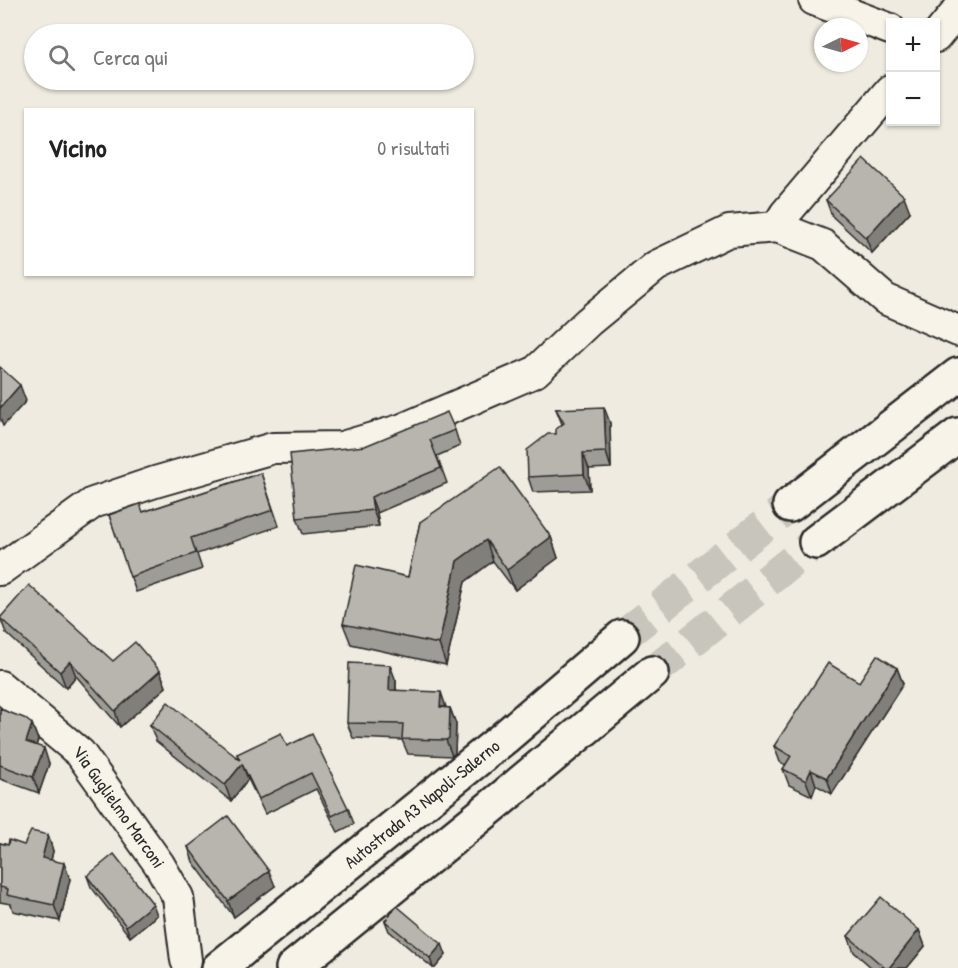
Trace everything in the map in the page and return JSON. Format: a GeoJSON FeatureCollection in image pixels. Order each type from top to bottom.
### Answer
{"type":"FeatureCollection","features":[{"type":"Feature","properties":{"kind":"highway"},"geometry":{"type":"LineString","coordinates":[[790,505],[958,375]]}},
{"type":"Feature","properties":{"kind":"highway"},"geometry":{"type":"LineString","coordinates":[[816,542],[958,435]]}},
{"type":"Feature","properties":{"kind":"highway","name":"Autostrada A3 Napoli-Salerno"},"geometry":{"type":"LineString","coordinates":[[219,968],[504,738],[622,638]]}},
{"type":"Feature","properties":{"kind":"highway"},"geometry":{"type":"LineString","coordinates":[[293,968],[493,806],[652,673]]}},
{"type":"Feature","properties":{"kind":"street"},"geometry":{"type":"LineString","coordinates":[[814,0],[886,27]]}},
{"type":"Feature","properties":{"kind":"street"},"geometry":{"type":"LineString","coordinates":[[940,32],[958,10]]}},
{"type":"Feature","properties":{"kind":"street"},"geometry":{"type":"LineString","coordinates":[[777,227],[785,214],[886,96]]}},
{"type":"Feature","properties":{"kind":"street"},"geometry":{"type":"LineString","coordinates":[[0,570],[93,503],[155,482],[273,448],[342,447],[400,430],[535,372],[588,322],[657,266],[729,231],[777,227],[823,245],[885,298],[958,331]]}},
{"type":"Feature","properties":{"kind":"street","name":"Via Guglielmo Marconi"},"geometry":{"type":"LineString","coordinates":[[0,686],[80,753],[159,864],[178,897],[186,960]]}},
{"type":"Feature","properties":{"kind":"building"},"geometry":{"type":"Polygon","coordinates":[[[864,159],[904,196],[866,238],[826,200],[864,159]]]}},
{"type":"Feature","properties":{"kind":"building"},"geometry":{"type":"Polygon","coordinates":[[[0,367],[20,385],[0,408],[0,367]]]}},
{"type":"Feature","properties":{"kind":"building"},"geometry":{"type":"Polygon","coordinates":[[[604,407],[606,452],[583,453],[584,474],[528,477],[527,450],[548,434],[556,434],[556,429],[564,423],[556,409],[604,407]]]}},
{"type":"Feature","properties":{"kind":"building"},"geometry":{"type":"Polygon","coordinates":[[[447,412],[455,430],[430,440],[441,468],[371,497],[373,510],[297,518],[290,454],[365,446],[447,412]]]}},
{"type":"Feature","properties":{"kind":"building"},"geometry":{"type":"Polygon","coordinates":[[[500,467],[551,537],[507,570],[486,540],[457,561],[439,644],[343,624],[356,565],[408,577],[420,522],[500,467]]]}},
{"type":"Feature","properties":{"kind":"building"},"geometry":{"type":"Polygon","coordinates":[[[261,473],[273,510],[191,538],[196,553],[130,577],[109,515],[140,504],[143,512],[261,473]]]}},
{"type":"Feature","properties":{"kind":"building"},"geometry":{"type":"Polygon","coordinates":[[[29,585],[113,661],[135,642],[160,671],[115,711],[70,661],[60,672],[0,618],[29,585]]]}},
{"type":"Feature","properties":{"kind":"building"},"geometry":{"type":"Polygon","coordinates":[[[877,655],[897,668],[827,778],[811,770],[806,781],[783,769],[791,756],[774,746],[828,663],[859,682],[877,655]]]}},
{"type":"Feature","properties":{"kind":"building"},"geometry":{"type":"Polygon","coordinates":[[[349,663],[390,665],[389,690],[441,692],[440,707],[450,708],[449,738],[446,740],[402,739],[403,724],[347,723],[349,663]]]}},
{"type":"Feature","properties":{"kind":"building"},"geometry":{"type":"Polygon","coordinates":[[[168,702],[240,760],[237,754],[281,733],[287,746],[312,734],[348,808],[332,816],[311,773],[259,799],[242,764],[225,785],[150,725],[168,702]]]}},
{"type":"Feature","properties":{"kind":"building"},"geometry":{"type":"Polygon","coordinates":[[[0,709],[24,718],[32,724],[26,742],[44,748],[33,777],[0,765],[0,709]]]}},
{"type":"Feature","properties":{"kind":"building"},"geometry":{"type":"Polygon","coordinates":[[[228,816],[269,871],[228,901],[188,847],[228,816]]]}},
{"type":"Feature","properties":{"kind":"building"},"geometry":{"type":"Polygon","coordinates":[[[31,831],[48,835],[42,858],[64,863],[54,905],[7,895],[8,889],[0,887],[0,843],[8,845],[9,840],[24,845],[31,831]]]}},
{"type":"Feature","properties":{"kind":"building"},"geometry":{"type":"Polygon","coordinates":[[[114,854],[153,904],[126,926],[87,876],[114,854]]]}},
{"type":"Feature","properties":{"kind":"building"},"geometry":{"type":"Polygon","coordinates":[[[881,897],[919,930],[889,968],[885,968],[848,936],[881,897]]]}},
{"type":"Feature","properties":{"kind":"building"},"geometry":{"type":"Polygon","coordinates":[[[397,906],[442,944],[430,958],[385,921],[397,906]]]}},
{"type":"Feature","properties":{"kind":"tunnel"},"geometry":{"type":"LineString","coordinates":[[622,637],[790,505]]}},
{"type":"Feature","properties":{"kind":"tunnel"},"geometry":{"type":"LineString","coordinates":[[652,673],[816,542]]}}]}
